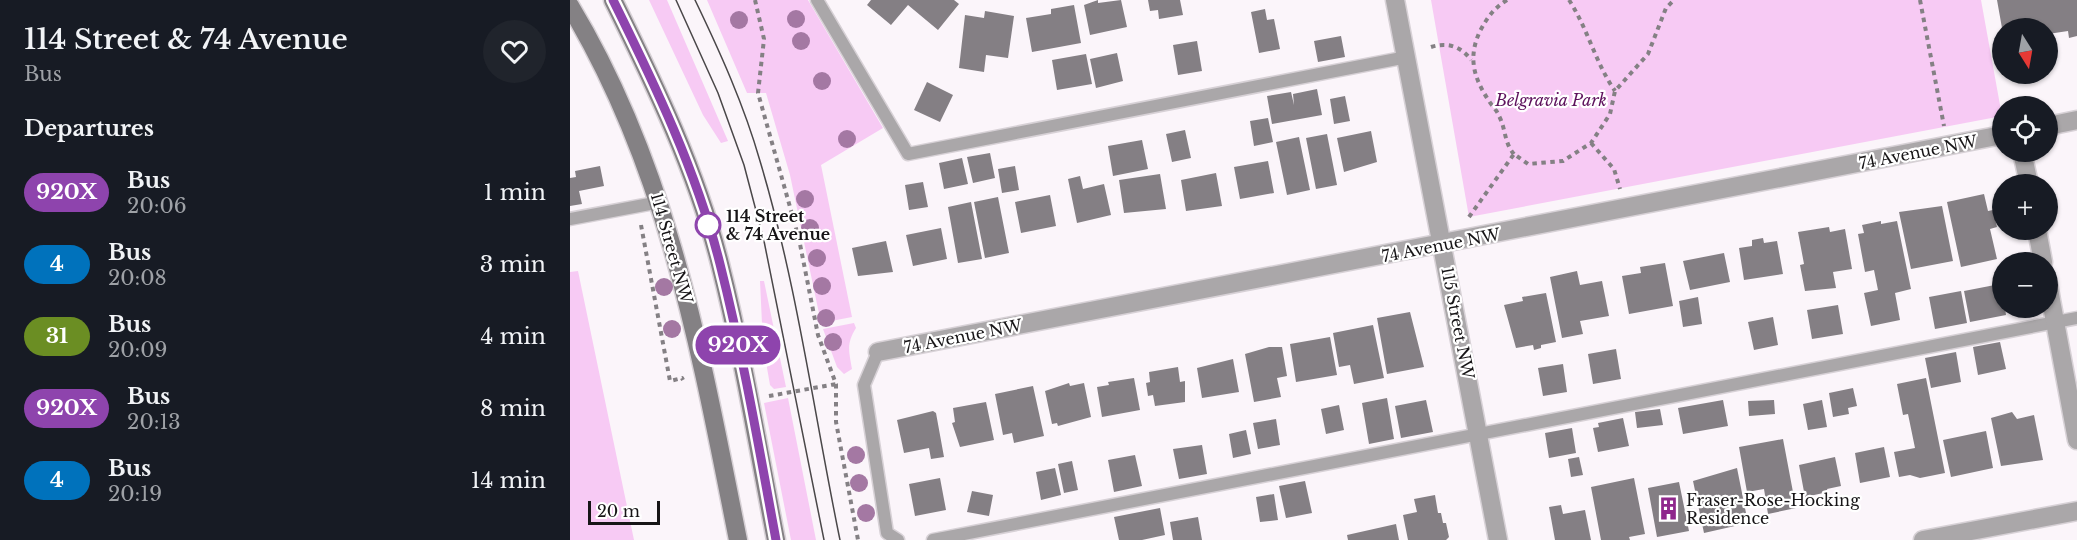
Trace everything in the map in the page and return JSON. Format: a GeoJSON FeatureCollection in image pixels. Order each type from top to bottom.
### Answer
{"type":"FeatureCollection","features":[{"type":"Feature","properties":{"kind":"main road"},"geometry":{"type":"LineString","coordinates":[[613,0],[654,83],[690,173],[713,242],[740,355],[776,540]]}},
{"type":"Feature","properties":{"kind":"main road","name":"114 Street NW"},"geometry":{"type":"LineString","coordinates":[[570,6],[575,24],[615,89],[641,148],[660,202],[688,304],[738,540]]}},
{"type":"Feature","properties":{"kind":"street","name":"115 Street NW"},"geometry":{"type":"LineString","coordinates":[[1395,0],[1498,540]]}},
{"type":"Feature","properties":{"kind":"street"},"geometry":{"type":"LineString","coordinates":[[2058,124],[2077,120]]}},
{"type":"Feature","properties":{"kind":"street","name":"74 Avenue NW"},"geometry":{"type":"LineString","coordinates":[[878,352],[1992,137]]}},
{"type":"Feature","properties":{"kind":"street"},"geometry":{"type":"LineString","coordinates":[[2054,318],[2077,440]]}},
{"type":"Feature","properties":{"kind":"street"},"geometry":{"type":"LineString","coordinates":[[1923,540],[2077,511]]}},
{"type":"Feature","properties":{"kind":"lane"},"geometry":{"type":"LineString","coordinates":[[817,0],[908,154],[1407,57]]}},
{"type":"Feature","properties":{"kind":"lane"},"geometry":{"type":"LineString","coordinates":[[570,219],[660,202]]}},
{"type":"Feature","properties":{"kind":"lane"},"geometry":{"type":"LineString","coordinates":[[933,540],[2077,318]]}},
{"type":"Feature","properties":{"kind":"lane"},"geometry":{"type":"LineString","coordinates":[[878,352],[864,385],[887,532],[898,540]]}},
{"type":"Feature","properties":{"kind":"path"},"geometry":{"type":"LineString","coordinates":[[755,0],[764,32],[758,93],[799,239],[818,335],[836,384],[836,422],[858,540]]}},
{"type":"Feature","properties":{"kind":"path"},"geometry":{"type":"LineString","coordinates":[[1471,60],[1476,40],[1486,18],[1507,0]]}},
{"type":"Feature","properties":{"kind":"path"},"geometry":{"type":"LineString","coordinates":[[1569,0],[1578,14],[1600,69],[1615,90]]}},
{"type":"Feature","properties":{"kind":"path"},"geometry":{"type":"LineString","coordinates":[[1431,47],[1448,44],[1464,51],[1471,60],[1488,100],[1498,112],[1505,128],[1506,140],[1514,154],[1528,164],[1563,161],[1591,143],[1610,114],[1615,90],[1648,54],[1666,8],[1674,0]]}},
{"type":"Feature","properties":{"kind":"path"},"geometry":{"type":"LineString","coordinates":[[1920,0],[1944,128]]}},
{"type":"Feature","properties":{"kind":"path"},"geometry":{"type":"LineString","coordinates":[[1591,143],[1614,169],[1620,192]]}},
{"type":"Feature","properties":{"kind":"path"},"geometry":{"type":"LineString","coordinates":[[1467,221],[1480,198],[1514,154]]}},
{"type":"Feature","properties":{"kind":"path"},"geometry":{"type":"LineString","coordinates":[[766,385],[768,396],[836,384]]}},
{"type":"Feature","properties":{"kind":"green space"},"geometry":{"type":"Polygon","coordinates":[[[649,0],[667,0],[728,141],[721,143],[703,115],[649,0]]]}},
{"type":"Feature","properties":{"kind":"green space"},"geometry":{"type":"Polygon","coordinates":[[[707,0],[808,0],[883,128],[821,165],[852,317],[821,323],[790,175],[766,93],[747,93],[707,0]]]}},
{"type":"Feature","properties":{"kind":"green space","name":"Belgravia Park"},"geometry":{"type":"Polygon","coordinates":[[[1431,0],[1981,0],[1992,61],[1992,84],[1996,84],[1998,96],[1992,96],[1992,118],[1469,217],[1431,0]]]}},
{"type":"Feature","properties":{"kind":"green space"},"geometry":{"type":"Polygon","coordinates":[[[578,271],[634,540],[570,540],[570,272],[578,271]]]}},
{"type":"Feature","properties":{"kind":"green space"},"geometry":{"type":"Polygon","coordinates":[[[760,281],[764,281],[786,387],[774,389],[770,385],[763,345],[760,281]]]}},
{"type":"Feature","properties":{"kind":"green space"},"geometry":{"type":"Polygon","coordinates":[[[854,323],[856,328],[849,348],[852,369],[844,374],[837,367],[823,329],[854,323]]]}},
{"type":"Feature","properties":{"kind":"green space"},"geometry":{"type":"Polygon","coordinates":[[[788,398],[816,540],[791,540],[764,403],[788,398]]]}},
{"type":"Feature","properties":{"kind":"building"},"geometry":{"type":"Polygon","coordinates":[[[871,0],[954,0],[959,4],[938,30],[908,5],[891,25],[867,5],[871,0]]]}},
{"type":"Feature","properties":{"kind":"building"},"geometry":{"type":"Polygon","coordinates":[[[1098,0],[1098,3],[1121,0],[1127,27],[1090,35],[1084,5],[1098,0]]]}},
{"type":"Feature","properties":{"kind":"building"},"geometry":{"type":"Polygon","coordinates":[[[1148,0],[1180,0],[1183,15],[1159,19],[1158,10],[1150,11],[1148,0]]]}},
{"type":"Feature","properties":{"kind":"building"},"geometry":{"type":"Polygon","coordinates":[[[1997,0],[2077,0],[2077,36],[2069,38],[2068,31],[2058,32],[2058,18],[2000,18],[1997,0]]]}},
{"type":"Feature","properties":{"kind":"building"},"geometry":{"type":"Polygon","coordinates":[[[1074,5],[1081,43],[1032,52],[1026,18],[1051,14],[1051,9],[1074,5]]]}},
{"type":"Feature","properties":{"kind":"building"},"geometry":{"type":"Polygon","coordinates":[[[1265,9],[1267,20],[1274,19],[1280,49],[1259,53],[1251,12],[1265,9]]]}},
{"type":"Feature","properties":{"kind":"building"},"geometry":{"type":"Polygon","coordinates":[[[985,11],[1014,16],[1008,58],[986,55],[984,72],[959,68],[965,15],[984,18],[985,11]]]}},
{"type":"Feature","properties":{"kind":"building"},"geometry":{"type":"Polygon","coordinates":[[[1341,36],[1345,57],[1318,62],[1314,41],[1341,36]]]}},
{"type":"Feature","properties":{"kind":"building"},"geometry":{"type":"Polygon","coordinates":[[[1197,41],[1202,71],[1178,75],[1173,45],[1197,41]]]}},
{"type":"Feature","properties":{"kind":"building"},"geometry":{"type":"Polygon","coordinates":[[[1117,53],[1123,81],[1096,88],[1090,59],[1117,53]]]}},
{"type":"Feature","properties":{"kind":"building"},"geometry":{"type":"Polygon","coordinates":[[[1086,54],[1092,84],[1057,90],[1052,60],[1086,54]]]}},
{"type":"Feature","properties":{"kind":"building"},"geometry":{"type":"Polygon","coordinates":[[[927,82],[953,95],[940,122],[914,110],[927,82]]]}},
{"type":"Feature","properties":{"kind":"building"},"geometry":{"type":"Polygon","coordinates":[[[1317,89],[1322,115],[1272,124],[1267,96],[1291,92],[1294,105],[1293,94],[1317,89]]]}},
{"type":"Feature","properties":{"kind":"building"},"geometry":{"type":"Polygon","coordinates":[[[1345,96],[1350,121],[1334,124],[1330,99],[1345,96]]]}},
{"type":"Feature","properties":{"kind":"building"},"geometry":{"type":"Polygon","coordinates":[[[1268,118],[1273,142],[1254,146],[1250,121],[1268,118]]]}},
{"type":"Feature","properties":{"kind":"building"},"geometry":{"type":"Polygon","coordinates":[[[1185,130],[1191,158],[1172,162],[1166,134],[1185,130]]]}},
{"type":"Feature","properties":{"kind":"building"},"geometry":{"type":"Polygon","coordinates":[[[1371,131],[1377,162],[1344,172],[1337,138],[1371,131]]]}},
{"type":"Feature","properties":{"kind":"building"},"geometry":{"type":"Polygon","coordinates":[[[1327,134],[1337,185],[1316,189],[1306,138],[1327,134]]]}},
{"type":"Feature","properties":{"kind":"building"},"geometry":{"type":"Polygon","coordinates":[[[1299,137],[1310,190],[1287,195],[1276,142],[1299,137]]]}},
{"type":"Feature","properties":{"kind":"building"},"geometry":{"type":"Polygon","coordinates":[[[1142,140],[1148,169],[1113,176],[1108,146],[1142,140]]]}},
{"type":"Feature","properties":{"kind":"building"},"geometry":{"type":"Polygon","coordinates":[[[990,153],[995,178],[973,183],[967,157],[990,153]]]}},
{"type":"Feature","properties":{"kind":"building"},"geometry":{"type":"Polygon","coordinates":[[[962,158],[968,184],[944,189],[939,163],[962,158]]]}},
{"type":"Feature","properties":{"kind":"building"},"geometry":{"type":"Polygon","coordinates":[[[1268,161],[1274,193],[1240,199],[1234,167],[1268,161]]]}},
{"type":"Feature","properties":{"kind":"building"},"geometry":{"type":"Polygon","coordinates":[[[600,166],[604,186],[579,191],[582,204],[570,206],[570,178],[576,177],[575,171],[600,166]]]}},
{"type":"Feature","properties":{"kind":"building"},"geometry":{"type":"Polygon","coordinates":[[[1015,166],[1019,190],[1002,193],[998,169],[1015,166]]]}},
{"type":"Feature","properties":{"kind":"building"},"geometry":{"type":"Polygon","coordinates":[[[1216,173],[1222,206],[1186,211],[1181,180],[1216,173]]]}},
{"type":"Feature","properties":{"kind":"building"},"geometry":{"type":"Polygon","coordinates":[[[1160,174],[1166,209],[1124,213],[1119,180],[1160,174]]]}},
{"type":"Feature","properties":{"kind":"building"},"geometry":{"type":"Polygon","coordinates":[[[1080,176],[1083,189],[1104,184],[1111,215],[1077,223],[1068,179],[1080,176]]]}},
{"type":"Feature","properties":{"kind":"building"},"geometry":{"type":"Polygon","coordinates":[[[923,182],[928,207],[909,210],[905,185],[923,182]]]}},
{"type":"Feature","properties":{"kind":"building"},"geometry":{"type":"Polygon","coordinates":[[[1984,194],[1988,211],[1992,210],[1992,228],[1990,229],[1995,252],[1992,252],[1992,260],[1961,267],[1947,202],[1984,194]]]}},
{"type":"Feature","properties":{"kind":"building"},"geometry":{"type":"Polygon","coordinates":[[[1050,195],[1056,226],[1021,233],[1015,202],[1050,195]]]}},
{"type":"Feature","properties":{"kind":"building"},"geometry":{"type":"Polygon","coordinates":[[[998,197],[1009,253],[985,258],[974,202],[998,197]]]}},
{"type":"Feature","properties":{"kind":"building"},"geometry":{"type":"Polygon","coordinates":[[[971,202],[982,259],[958,263],[948,207],[971,202]]]}},
{"type":"Feature","properties":{"kind":"building"},"geometry":{"type":"Polygon","coordinates":[[[1942,206],[1953,261],[1911,269],[1899,212],[1942,206]]]}},
{"type":"Feature","properties":{"kind":"building"},"geometry":{"type":"Polygon","coordinates":[[[1881,221],[1881,224],[1897,221],[1911,289],[1895,293],[1900,320],[1871,326],[1864,293],[1878,290],[1874,270],[1865,272],[1858,234],[1864,233],[1862,225],[1881,221]]]}},
{"type":"Feature","properties":{"kind":"building"},"geometry":{"type":"Polygon","coordinates":[[[1829,227],[1830,232],[1845,229],[1852,269],[1833,272],[1836,288],[1805,291],[1800,265],[1804,264],[1798,232],[1829,227]]]}},
{"type":"Feature","properties":{"kind":"building"},"geometry":{"type":"Polygon","coordinates":[[[941,228],[947,259],[913,266],[906,235],[941,228]]]}},
{"type":"Feature","properties":{"kind":"building"},"geometry":{"type":"Polygon","coordinates":[[[1763,238],[1764,243],[1777,241],[1783,274],[1744,280],[1739,248],[1752,246],[1752,240],[1763,238]]]}},
{"type":"Feature","properties":{"kind":"building"},"geometry":{"type":"Polygon","coordinates":[[[886,241],[893,272],[858,276],[852,248],[886,241]]]}},
{"type":"Feature","properties":{"kind":"building"},"geometry":{"type":"Polygon","coordinates":[[[1724,253],[1730,282],[1690,290],[1683,261],[1724,253]]]}},
{"type":"Feature","properties":{"kind":"building"},"geometry":{"type":"Polygon","coordinates":[[[1665,263],[1673,306],[1629,314],[1622,276],[1641,273],[1640,267],[1665,263]]]}},
{"type":"Feature","properties":{"kind":"building"},"geometry":{"type":"Polygon","coordinates":[[[1577,271],[1580,285],[1602,281],[1609,316],[1580,321],[1583,334],[1562,338],[1550,277],[1577,271]]]}},
{"type":"Feature","properties":{"kind":"building"},"geometry":{"type":"Polygon","coordinates":[[[1992,286],[1992,318],[1970,322],[1964,291],[1992,286]]]}},
{"type":"Feature","properties":{"kind":"building"},"geometry":{"type":"Polygon","coordinates":[[[1961,291],[1967,323],[1935,329],[1929,297],[1961,291]]]}},
{"type":"Feature","properties":{"kind":"building"},"geometry":{"type":"Polygon","coordinates":[[[1546,293],[1556,342],[1541,345],[1541,348],[1534,350],[1533,345],[1516,348],[1504,305],[1523,301],[1522,297],[1546,293]]]}},
{"type":"Feature","properties":{"kind":"building"},"geometry":{"type":"Polygon","coordinates":[[[1698,297],[1702,324],[1683,327],[1679,301],[1698,297]]]}},
{"type":"Feature","properties":{"kind":"building"},"geometry":{"type":"Polygon","coordinates":[[[1838,305],[1843,334],[1812,339],[1807,310],[1838,305]]]}},
{"type":"Feature","properties":{"kind":"building"},"geometry":{"type":"Polygon","coordinates":[[[1410,312],[1424,367],[1387,374],[1377,318],[1410,312]]]}},
{"type":"Feature","properties":{"kind":"building"},"geometry":{"type":"Polygon","coordinates":[[[1773,317],[1778,345],[1754,350],[1748,322],[1773,317]]]}},
{"type":"Feature","properties":{"kind":"building"},"geometry":{"type":"Polygon","coordinates":[[[1373,325],[1384,378],[1354,384],[1350,365],[1339,367],[1333,333],[1373,325]]]}},
{"type":"Feature","properties":{"kind":"building"},"geometry":{"type":"Polygon","coordinates":[[[1330,337],[1337,375],[1296,382],[1290,344],[1330,337]]]}},
{"type":"Feature","properties":{"kind":"building"},"geometry":{"type":"Polygon","coordinates":[[[2000,342],[2006,369],[1978,375],[1973,347],[2000,342]]]}},
{"type":"Feature","properties":{"kind":"building"},"geometry":{"type":"Polygon","coordinates":[[[1269,347],[1282,347],[1287,376],[1277,378],[1281,397],[1254,402],[1245,354],[1269,347]]]}},
{"type":"Feature","properties":{"kind":"building"},"geometry":{"type":"Polygon","coordinates":[[[1616,349],[1621,379],[1593,384],[1588,354],[1616,349]]]}},
{"type":"Feature","properties":{"kind":"building"},"geometry":{"type":"Polygon","coordinates":[[[1956,352],[1961,382],[1931,388],[1925,358],[1956,352]]]}},
{"type":"Feature","properties":{"kind":"building"},"geometry":{"type":"Polygon","coordinates":[[[1233,359],[1239,392],[1202,398],[1197,368],[1233,359]]]}},
{"type":"Feature","properties":{"kind":"building"},"geometry":{"type":"Polygon","coordinates":[[[1563,364],[1567,392],[1543,396],[1538,368],[1563,364]]]}},
{"type":"Feature","properties":{"kind":"building"},"geometry":{"type":"Polygon","coordinates":[[[1178,367],[1180,382],[1185,381],[1185,402],[1155,406],[1153,395],[1148,396],[1146,383],[1150,382],[1149,372],[1178,367]]]}},
{"type":"Feature","properties":{"kind":"building"},"geometry":{"type":"Polygon","coordinates":[[[1134,378],[1140,410],[1102,417],[1097,387],[1109,385],[1108,382],[1134,378]]]}},
{"type":"Feature","properties":{"kind":"building"},"geometry":{"type":"Polygon","coordinates":[[[1926,378],[1945,473],[1920,478],[1910,475],[1899,477],[1894,452],[1915,448],[1908,414],[1903,415],[1897,384],[1926,378]]]}},
{"type":"Feature","properties":{"kind":"building"},"geometry":{"type":"Polygon","coordinates":[[[1069,383],[1070,386],[1084,383],[1091,417],[1058,426],[1057,423],[1052,424],[1045,391],[1069,383]]]}},
{"type":"Feature","properties":{"kind":"building"},"geometry":{"type":"Polygon","coordinates":[[[1033,386],[1044,436],[1014,443],[1012,433],[1003,435],[995,394],[1033,386]]]}},
{"type":"Feature","properties":{"kind":"building"},"geometry":{"type":"Polygon","coordinates":[[[1853,388],[1857,406],[1848,408],[1849,414],[1833,417],[1829,393],[1853,388]]]}},
{"type":"Feature","properties":{"kind":"building"},"geometry":{"type":"Polygon","coordinates":[[[1387,398],[1394,439],[1369,444],[1362,403],[1387,398]]]}},
{"type":"Feature","properties":{"kind":"building"},"geometry":{"type":"Polygon","coordinates":[[[1426,400],[1433,432],[1401,438],[1395,406],[1426,400]]]}},
{"type":"Feature","properties":{"kind":"building"},"geometry":{"type":"Polygon","coordinates":[[[1723,400],[1728,426],[1683,434],[1678,408],[1723,400]]]}},
{"type":"Feature","properties":{"kind":"building"},"geometry":{"type":"Polygon","coordinates":[[[1774,400],[1775,414],[1749,416],[1748,401],[1774,400]]]}},
{"type":"Feature","properties":{"kind":"building"},"geometry":{"type":"Polygon","coordinates":[[[1822,400],[1827,427],[1808,430],[1803,404],[1822,400]]]}},
{"type":"Feature","properties":{"kind":"building"},"geometry":{"type":"Polygon","coordinates":[[[986,402],[994,440],[960,447],[952,423],[955,422],[953,408],[986,402]]]}},
{"type":"Feature","properties":{"kind":"building"},"geometry":{"type":"Polygon","coordinates":[[[1339,405],[1344,430],[1326,434],[1321,409],[1339,405]]]}},
{"type":"Feature","properties":{"kind":"building"},"geometry":{"type":"Polygon","coordinates":[[[1660,409],[1663,425],[1637,428],[1635,412],[1660,409]]]}},
{"type":"Feature","properties":{"kind":"building"},"geometry":{"type":"Polygon","coordinates":[[[933,411],[936,413],[944,457],[931,459],[929,448],[904,453],[897,420],[933,411]]]}},
{"type":"Feature","properties":{"kind":"building"},"geometry":{"type":"Polygon","coordinates":[[[2012,412],[2017,419],[2034,415],[2043,460],[2001,466],[1991,418],[2012,412]]]}},
{"type":"Feature","properties":{"kind":"building"},"geometry":{"type":"Polygon","coordinates":[[[1623,418],[1629,446],[1598,452],[1593,428],[1599,427],[1598,423],[1623,418]]]}},
{"type":"Feature","properties":{"kind":"building"},"geometry":{"type":"Polygon","coordinates":[[[1276,419],[1280,445],[1258,449],[1253,423],[1276,419]]]}},
{"type":"Feature","properties":{"kind":"building"},"geometry":{"type":"Polygon","coordinates":[[[1572,428],[1576,453],[1549,458],[1545,433],[1572,428]]]}},
{"type":"Feature","properties":{"kind":"building"},"geometry":{"type":"Polygon","coordinates":[[[1246,430],[1251,454],[1233,458],[1229,434],[1246,430]]]}},
{"type":"Feature","properties":{"kind":"building"},"geometry":{"type":"Polygon","coordinates":[[[1986,431],[1993,468],[1951,477],[1943,440],[1986,431]]]}},
{"type":"Feature","properties":{"kind":"building"},"geometry":{"type":"Polygon","coordinates":[[[1783,439],[1796,508],[1768,514],[1764,489],[1747,492],[1739,447],[1783,439]]]}},
{"type":"Feature","properties":{"kind":"building"},"geometry":{"type":"Polygon","coordinates":[[[1202,445],[1207,474],[1179,479],[1173,449],[1202,445]]]}},
{"type":"Feature","properties":{"kind":"building"},"geometry":{"type":"Polygon","coordinates":[[[1884,447],[1890,477],[1860,483],[1855,453],[1884,447]]]}},
{"type":"Feature","properties":{"kind":"building"},"geometry":{"type":"Polygon","coordinates":[[[1135,455],[1142,486],[1114,492],[1108,460],[1135,455]]]}},
{"type":"Feature","properties":{"kind":"building"},"geometry":{"type":"Polygon","coordinates":[[[1579,457],[1583,475],[1571,477],[1568,459],[1579,457]]]}},
{"type":"Feature","properties":{"kind":"building"},"geometry":{"type":"Polygon","coordinates":[[[1835,457],[1841,486],[1827,489],[1828,492],[1805,497],[1799,465],[1835,457]]]}},
{"type":"Feature","properties":{"kind":"building"},"geometry":{"type":"Polygon","coordinates":[[[1072,461],[1078,490],[1064,493],[1058,464],[1072,461]]]}},
{"type":"Feature","properties":{"kind":"building"},"geometry":{"type":"Polygon","coordinates":[[[1055,468],[1061,495],[1041,500],[1036,472],[1055,468]]]}},
{"type":"Feature","properties":{"kind":"building"},"geometry":{"type":"Polygon","coordinates":[[[1737,468],[1748,523],[1704,533],[1693,481],[1737,468]]]}},
{"type":"Feature","properties":{"kind":"building"},"geometry":{"type":"Polygon","coordinates":[[[940,478],[946,510],[915,516],[909,484],[940,478]]]}},
{"type":"Feature","properties":{"kind":"building"},"geometry":{"type":"Polygon","coordinates":[[[1634,478],[1645,534],[1629,537],[1630,540],[1601,540],[1591,487],[1634,478]]]}},
{"type":"Feature","properties":{"kind":"building"},"geometry":{"type":"Polygon","coordinates":[[[1305,481],[1312,513],[1286,518],[1279,486],[1305,481]]]}},
{"type":"Feature","properties":{"kind":"building","name":"Fraser-Rose-Hocking Residence"},"geometry":{"type":"Polygon","coordinates":[[[1679,482],[1689,531],[1657,537],[1648,488],[1679,482]]]}},
{"type":"Feature","properties":{"kind":"building"},"geometry":{"type":"Polygon","coordinates":[[[972,491],[993,495],[989,516],[967,512],[972,491]]]}},
{"type":"Feature","properties":{"kind":"building"},"geometry":{"type":"Polygon","coordinates":[[[1274,494],[1278,520],[1260,522],[1256,497],[1274,494]]]}},
{"type":"Feature","properties":{"kind":"building"},"geometry":{"type":"Polygon","coordinates":[[[1435,495],[1438,513],[1441,513],[1443,523],[1446,523],[1449,537],[1446,540],[1408,540],[1403,515],[1417,512],[1414,499],[1435,495]]]}},
{"type":"Feature","properties":{"kind":"building"},"geometry":{"type":"Polygon","coordinates":[[[1561,505],[1563,514],[1585,510],[1591,540],[1555,540],[1549,507],[1561,505]]]}},
{"type":"Feature","properties":{"kind":"building"},"geometry":{"type":"Polygon","coordinates":[[[1160,508],[1165,535],[1142,540],[1119,540],[1114,517],[1160,508]]]}},
{"type":"Feature","properties":{"kind":"building"},"geometry":{"type":"Polygon","coordinates":[[[1198,517],[1202,540],[1173,540],[1170,522],[1198,517]]]}},
{"type":"Feature","properties":{"kind":"building"},"geometry":{"type":"Polygon","coordinates":[[[1396,524],[1399,540],[1348,540],[1347,535],[1396,524]]]}},
{"type":"Feature","properties":{"kind":"tram line"},"geometry":{"type":"LineString","coordinates":[[676,0],[718,93],[744,165],[764,241],[824,540]]}},
{"type":"Feature","properties":{"kind":"tram line"},"geometry":{"type":"LineString","coordinates":[[695,0],[739,99],[754,140],[773,207],[795,302],[840,540]]}},
{"type":"Feature","properties":{"kind":"bus line","name":"920X"},"geometry":{"type":"LineString","coordinates":[[613,0],[654,83],[707,220],[720,264],[776,540]]}},
{"type":"Feature","properties":{"kind":"place","name":"114 Street & 74 Avenue"},"geometry":{"type":"Point","coordinates":[708,225]}},
{"type":"Feature","properties":{"kind":"place","name":"Fraser-Rose-Hocking Residence"},"geometry":{"type":"Point","coordinates":[1668,509]}}]}
